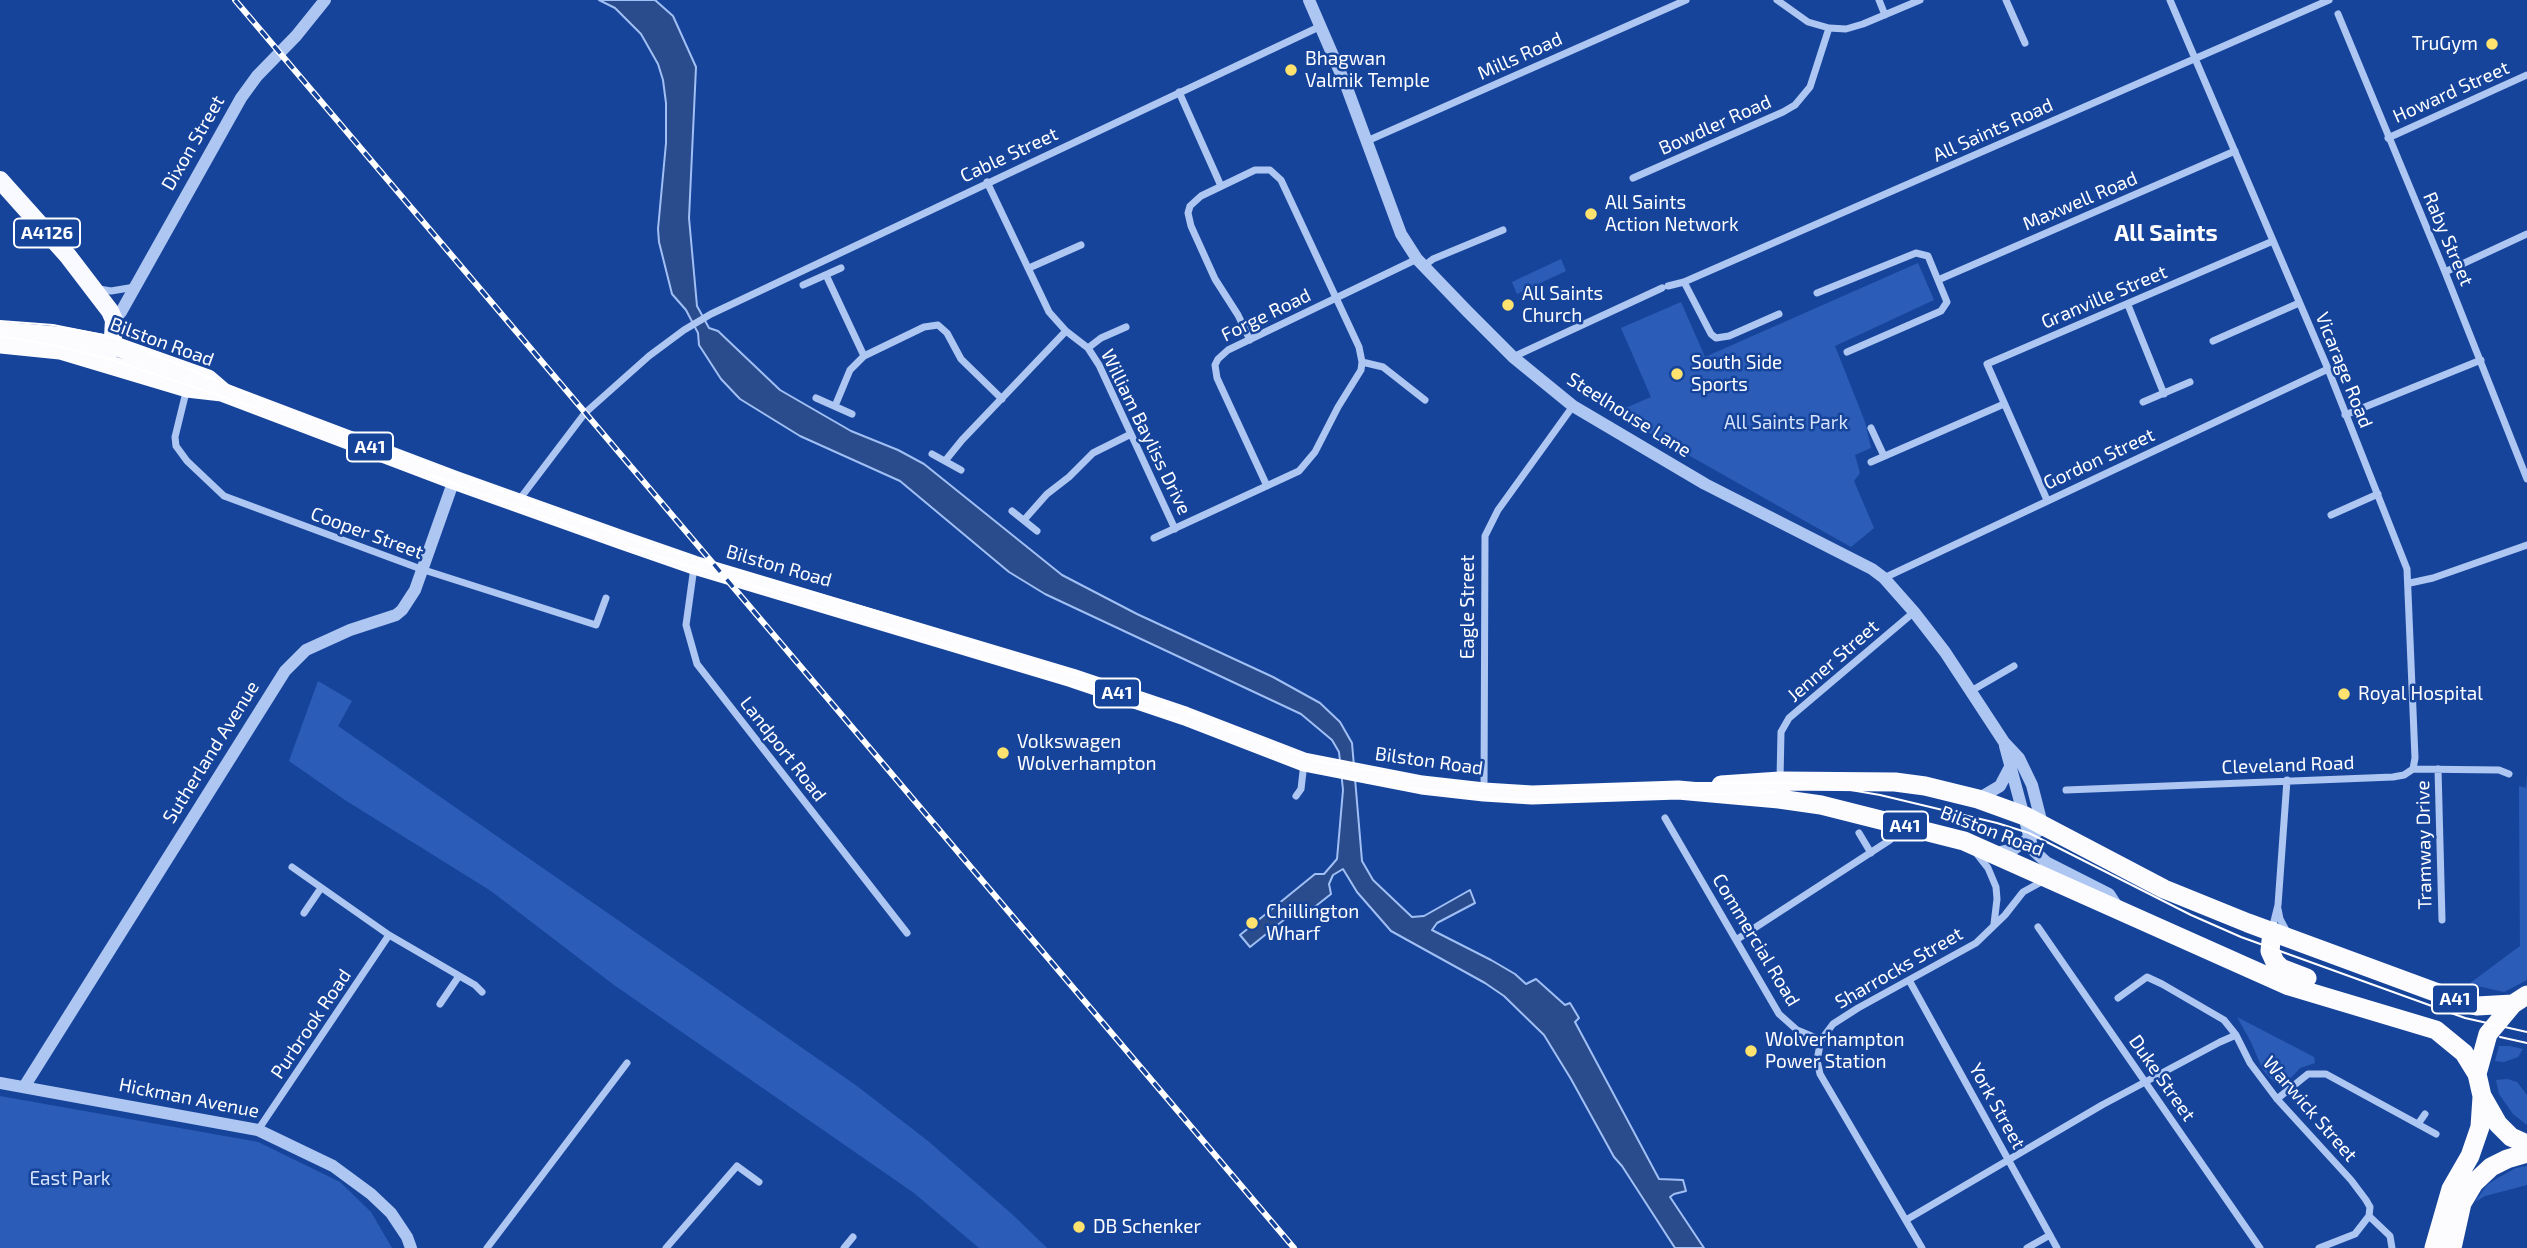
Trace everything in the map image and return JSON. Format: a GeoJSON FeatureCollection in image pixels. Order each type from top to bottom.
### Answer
{"type":"FeatureCollection","features":[{"type":"Feature","properties":{"kind":"highway","name":"Bilston Road"},"geometry":{"type":"LineString","coordinates":[[0,331],[68,337],[187,388],[222,392],[454,480],[694,565],[1072,678],[1187,717],[1304,762],[1422,785],[1532,794],[1678,790],[1780,781],[1895,782],[1925,786],[1978,799],[2164,889],[2465,1003],[2485,1006],[2520,999]]}},
{"type":"Feature","properties":{"kind":"highway","name":"Bilston Road"},"geometry":{"type":"LineString","coordinates":[[0,344],[108,354],[208,380],[222,392]]}},
{"type":"Feature","properties":{"kind":"highway","name":"Bilston Road"},"geometry":{"type":"LineString","coordinates":[[1678,790],[1821,805],[1964,841],[2289,986],[2436,1030],[2464,1053],[2477,1074]]}},
{"type":"Feature","properties":{"kind":"highway"},"geometry":{"type":"LineString","coordinates":[[2272,931],[2270,951],[2281,968],[2391,1008],[2421,1024]]}},
{"type":"Feature","properties":{"kind":"highway"},"geometry":{"type":"LineString","coordinates":[[2434,1248],[2451,1189],[2470,1156],[2480,1127],[2482,1096],[2477,1074],[2488,1034],[2520,999]]}},
{"type":"Feature","properties":{"kind":"highway"},"geometry":{"type":"LineString","coordinates":[[2482,1096],[2498,1124],[2511,1137],[2527,1144]]}},
{"type":"Feature","properties":{"kind":"highway"},"geometry":{"type":"LineString","coordinates":[[2452,1248],[2462,1203],[2474,1183],[2491,1167],[2527,1153]]}},
{"type":"Feature","properties":{"kind":"main road","name":"A4126"},"geometry":{"type":"LineString","coordinates":[[0,180],[92,286],[114,320]]}},
{"type":"Feature","properties":{"kind":"main road"},"geometry":{"type":"LineString","coordinates":[[108,354],[114,320]]}},
{"type":"Feature","properties":{"kind":"street","name":"Dixon Street"},"geometry":{"type":"LineString","coordinates":[[114,320],[240,101],[257,76],[296,36],[325,0]]}},
{"type":"Feature","properties":{"kind":"street","name":"Mills Road"},"geometry":{"type":"LineString","coordinates":[[1367,141],[1686,0]]}},
{"type":"Feature","properties":{"kind":"street"},"geometry":{"type":"LineString","coordinates":[[1777,0],[1808,22],[1846,29],[1920,0]]}},
{"type":"Feature","properties":{"kind":"street"},"geometry":{"type":"LineString","coordinates":[[1879,0],[1885,15]]}},
{"type":"Feature","properties":{"kind":"street"},"geometry":{"type":"LineString","coordinates":[[2006,0],[2025,43]]}},
{"type":"Feature","properties":{"kind":"street","name":"Vicarage Road"},"geometry":{"type":"LineString","coordinates":[[2170,0],[2328,369],[2403,556],[2410,583],[2416,758],[2413,769]]}},
{"type":"Feature","properties":{"kind":"street","name":"All Saints Road"},"geometry":{"type":"LineString","coordinates":[[1513,357],[1665,287],[1685,282],[2329,0]]}},
{"type":"Feature","properties":{"kind":"street","name":"Steelhouse Lane"},"geometry":{"type":"LineString","coordinates":[[1312,1],[1401,234],[1420,262],[1513,357],[1573,406],[1704,484],[1858,561],[1884,578],[1914,612],[1972,691],[2004,742],[2019,758],[2029,777],[2033,850],[2038,856],[2109,894],[2119,909]]}},
{"type":"Feature","properties":{"kind":"street","name":"Raby Street"},"geometry":{"type":"LineString","coordinates":[[2337,13],[2481,360],[2527,479]]}},
{"type":"Feature","properties":{"kind":"street","name":"Cable Street"},"geometry":{"type":"LineString","coordinates":[[518,502],[585,413],[649,356],[684,330],[711,314],[1321,26]]}},
{"type":"Feature","properties":{"kind":"street","name":"Bowdler Road"},"geometry":{"type":"LineString","coordinates":[[1633,178],[1795,105],[1810,87],[1829,28]]}},
{"type":"Feature","properties":{"kind":"street","name":"Howard Street"},"geometry":{"type":"LineString","coordinates":[[2388,138],[2527,75]]}},
{"type":"Feature","properties":{"kind":"street"},"geometry":{"type":"LineString","coordinates":[[1179,92],[1221,186]]}},
{"type":"Feature","properties":{"kind":"street","name":"Maxwell Road"},"geometry":{"type":"LineString","coordinates":[[1938,279],[2235,151]]}},
{"type":"Feature","properties":{"kind":"street"},"geometry":{"type":"LineString","coordinates":[[1250,340],[1215,279],[1188,220],[1190,206],[1195,199],[1255,170],[1270,170],[1281,180],[1359,347],[1362,362],[1383,367],[1425,400]]}},
{"type":"Feature","properties":{"kind":"street","name":"William Bayliss Drive"},"geometry":{"type":"LineString","coordinates":[[987,183],[1049,312],[1066,331],[1088,348],[1099,365],[1175,529]]}},
{"type":"Feature","properties":{"kind":"street","name":"Forge Road"},"geometry":{"type":"LineString","coordinates":[[1267,486],[1216,370],[1215,365],[1223,353],[1420,262],[1503,230]]}},
{"type":"Feature","properties":{"kind":"street"},"geometry":{"type":"LineString","coordinates":[[2445,272],[2527,234]]}},
{"type":"Feature","properties":{"kind":"street","name":"Granville Street"},"geometry":{"type":"LineString","coordinates":[[2047,500],[1987,364],[2273,241]]}},
{"type":"Feature","properties":{"kind":"street"},"geometry":{"type":"LineString","coordinates":[[1029,268],[1080,245]]}},
{"type":"Feature","properties":{"kind":"street"},"geometry":{"type":"LineString","coordinates":[[1817,293],[1916,253],[1928,256],[1947,302],[1941,311],[1847,352]]}},
{"type":"Feature","properties":{"kind":"street"},"geometry":{"type":"LineString","coordinates":[[803,285],[841,268]]}},
{"type":"Feature","properties":{"kind":"street"},"geometry":{"type":"LineString","coordinates":[[826,275],[864,356]]}},
{"type":"Feature","properties":{"kind":"street"},"geometry":{"type":"LineString","coordinates":[[1685,282],[1711,334],[1716,338],[1729,336],[1779,314]]}},
{"type":"Feature","properties":{"kind":"street"},"geometry":{"type":"LineString","coordinates":[[92,286],[111,291],[135,287]]}},
{"type":"Feature","properties":{"kind":"street"},"geometry":{"type":"LineString","coordinates":[[2213,341],[2299,303]]}},
{"type":"Feature","properties":{"kind":"street"},"geometry":{"type":"LineString","coordinates":[[2127,305],[2164,394]]}},
{"type":"Feature","properties":{"kind":"street"},"geometry":{"type":"LineString","coordinates":[[835,406],[850,370],[864,356],[924,327],[938,325],[947,332],[961,359],[1002,399]]}},
{"type":"Feature","properties":{"kind":"street","name":"William Bayliss Drive"},"geometry":{"type":"LineString","coordinates":[[1088,348],[1101,338],[1126,327]]}},
{"type":"Feature","properties":{"kind":"street"},"geometry":{"type":"LineString","coordinates":[[945,461],[1066,331]]}},
{"type":"Feature","properties":{"kind":"street"},"geometry":{"type":"LineString","coordinates":[[2345,415],[2481,360]]}},
{"type":"Feature","properties":{"kind":"street","name":"William Bayliss Drive"},"geometry":{"type":"LineString","coordinates":[[1154,538],[1307,465],[1356,379],[1362,362]]}},
{"type":"Feature","properties":{"kind":"street","name":"Gordon Street"},"geometry":{"type":"LineString","coordinates":[[1884,578],[2328,369]]}},
{"type":"Feature","properties":{"kind":"street"},"geometry":{"type":"LineString","coordinates":[[2143,402],[2190,382]]}},
{"type":"Feature","properties":{"kind":"street","name":"Cooper Street"},"geometry":{"type":"LineString","coordinates":[[187,388],[174,437],[176,446],[187,461],[224,496],[421,569],[596,625],[606,598]]}},
{"type":"Feature","properties":{"kind":"street"},"geometry":{"type":"LineString","coordinates":[[816,398],[852,414]]}},
{"type":"Feature","properties":{"kind":"street"},"geometry":{"type":"LineString","coordinates":[[1871,462],[2004,404]]}},
{"type":"Feature","properties":{"kind":"street","name":"Eagle Street"},"geometry":{"type":"LineString","coordinates":[[1484,792],[1485,536],[1499,510],[1573,406]]}},
{"type":"Feature","properties":{"kind":"street"},"geometry":{"type":"LineString","coordinates":[[1871,428],[1884,456]]}},
{"type":"Feature","properties":{"kind":"street"},"geometry":{"type":"LineString","coordinates":[[1024,520],[1047,494],[1093,453],[1131,435]]}},
{"type":"Feature","properties":{"kind":"street"},"geometry":{"type":"LineString","coordinates":[[932,454],[961,470]]}},
{"type":"Feature","properties":{"kind":"street","name":"Sutherland Avenue"},"geometry":{"type":"LineString","coordinates":[[24,1087],[285,670],[306,650],[350,630],[396,615],[402,610],[415,590],[454,480]]}},
{"type":"Feature","properties":{"kind":"street"},"geometry":{"type":"LineString","coordinates":[[2331,515],[2378,494]]}},
{"type":"Feature","properties":{"kind":"street"},"geometry":{"type":"LineString","coordinates":[[1012,511],[1037,531]]}},
{"type":"Feature","properties":{"kind":"street"},"geometry":{"type":"LineString","coordinates":[[2410,583],[2433,578],[2527,545]]}},
{"type":"Feature","properties":{"kind":"street","name":"Landport Road"},"geometry":{"type":"LineString","coordinates":[[694,565],[686,625],[696,664],[907,933]]}},
{"type":"Feature","properties":{"kind":"street","name":"Jenner Street"},"geometry":{"type":"LineString","coordinates":[[1780,781],[1781,732],[1789,718],[1914,612]]}},
{"type":"Feature","properties":{"kind":"street"},"geometry":{"type":"LineString","coordinates":[[1972,691],[2014,666]]}},
{"type":"Feature","properties":{"kind":"street","name":"Steelhouse Lane"},"geometry":{"type":"LineString","coordinates":[[2004,742],[2010,767],[2032,826]]}},
{"type":"Feature","properties":{"kind":"street"},"geometry":{"type":"LineString","coordinates":[[1296,796],[1301,789],[1304,762]]}},
{"type":"Feature","properties":{"kind":"street"},"geometry":{"type":"LineString","coordinates":[[1978,799],[2000,786],[2010,767]]}},
{"type":"Feature","properties":{"kind":"street","name":"Cleveland Road"},"geometry":{"type":"LineString","coordinates":[[2066,790],[2393,777],[2404,775],[2413,769],[2499,771],[2509,774]]}},
{"type":"Feature","properties":{"kind":"street","name":"Tramway Drive"},"geometry":{"type":"LineString","coordinates":[[2438,769],[2442,920]]}},
{"type":"Feature","properties":{"kind":"street"},"geometry":{"type":"LineString","coordinates":[[2272,931],[2278,905],[2287,780]]}},
{"type":"Feature","properties":{"kind":"street","name":"Commercial Road"},"geometry":{"type":"LineString","coordinates":[[1665,818],[1779,1014],[1797,1030],[1821,1040]]}},
{"type":"Feature","properties":{"kind":"street"},"geometry":{"type":"LineString","coordinates":[[1994,853],[2014,849],[2032,826]]}},
{"type":"Feature","properties":{"kind":"street"},"geometry":{"type":"LineString","coordinates":[[1859,832],[1871,853]]}},
{"type":"Feature","properties":{"kind":"street"},"geometry":{"type":"LineString","coordinates":[[1736,940],[1890,840]]}},
{"type":"Feature","properties":{"kind":"street"},"geometry":{"type":"LineString","coordinates":[[1964,841],[1983,861],[1993,878],[1997,899],[1994,925]]}},
{"type":"Feature","properties":{"kind":"street"},"geometry":{"type":"LineString","coordinates":[[292,867],[389,935],[482,992]]}},
{"type":"Feature","properties":{"kind":"street","name":"Sharrocks Street"},"geometry":{"type":"LineString","coordinates":[[1821,1040],[1833,1024],[1976,943],[2005,915],[2023,892],[2050,878]]}},
{"type":"Feature","properties":{"kind":"street"},"geometry":{"type":"LineString","coordinates":[[304,913],[321,888]]}},
{"type":"Feature","properties":{"kind":"street"},"geometry":{"type":"LineString","coordinates":[[2278,905],[2280,919],[2292,939]]}},
{"type":"Feature","properties":{"kind":"street","name":"Duke Street"},"geometry":{"type":"LineString","coordinates":[[2038,926],[2260,1248]]}},
{"type":"Feature","properties":{"kind":"street","name":"Purbrook Road"},"geometry":{"type":"LineString","coordinates":[[258,1130],[389,935]]}},
{"type":"Feature","properties":{"kind":"street"},"geometry":{"type":"LineString","coordinates":[[440,1004],[459,976]]}},
{"type":"Feature","properties":{"kind":"street","name":"Warwick Street"},"geometry":{"type":"LineString","coordinates":[[2118,998],[2147,978],[2224,1020],[2236,1035],[2250,1063],[2277,1099],[2351,1180],[2370,1207],[2369,1216],[2390,1236],[2392,1248]]}},
{"type":"Feature","properties":{"kind":"street","name":"York Street"},"geometry":{"type":"LineString","coordinates":[[1909,979],[2057,1248]]}},
{"type":"Feature","properties":{"kind":"street"},"geometry":{"type":"LineString","coordinates":[[1906,1220],[2102,1105],[2236,1035]]}},
{"type":"Feature","properties":{"kind":"street"},"geometry":{"type":"LineString","coordinates":[[1821,1040],[1817,1060],[1820,1074],[1922,1248]]}},
{"type":"Feature","properties":{"kind":"street"},"geometry":{"type":"LineString","coordinates":[[487,1248],[627,1063]]}},
{"type":"Feature","properties":{"kind":"street"},"geometry":{"type":"LineString","coordinates":[[2277,1099],[2308,1074],[2326,1074],[2436,1134]]}},
{"type":"Feature","properties":{"kind":"street","name":"Hickman Avenue"},"geometry":{"type":"LineString","coordinates":[[0,1083],[258,1130],[333,1166],[355,1182],[391,1213],[411,1248]]}},
{"type":"Feature","properties":{"kind":"street"},"geometry":{"type":"LineString","coordinates":[[2418,1124],[2425,1114]]}},
{"type":"Feature","properties":{"kind":"street"},"geometry":{"type":"LineString","coordinates":[[666,1248],[737,1166],[760,1182]]}},
{"type":"Feature","properties":{"kind":"street"},"geometry":{"type":"LineString","coordinates":[[2319,1248],[2355,1234],[2369,1216]]}},
{"type":"Feature","properties":{"kind":"street"},"geometry":{"type":"LineString","coordinates":[[2026,1248],[2050,1235]]}},
{"type":"Feature","properties":{"kind":"street"},"geometry":{"type":"LineString","coordinates":[[844,1248],[853,1237]]}},
{"type":"Feature","properties":{"kind":"green space"},"geometry":{"type":"Polygon","coordinates":[[[1561,259],[1566,271],[1517,294],[1512,282],[1561,259]]]}},
{"type":"Feature","properties":{"kind":"green space","name":"All Saints Park"},"geometry":{"type":"Polygon","coordinates":[[[1918,263],[1934,300],[1835,346],[1865,422],[1871,448],[1855,455],[1860,473],[1854,481],[1874,528],[1851,547],[1614,413],[1651,397],[1621,328],[1681,302],[1705,357],[1918,263]]]}},
{"type":"Feature","properties":{"kind":"green space"},"geometry":{"type":"Polygon","coordinates":[[[318,681],[352,701],[338,726],[857,1086],[928,1141],[1047,1248],[979,1248],[914,1193],[614,985],[491,891],[345,800],[289,761],[318,681]]]}},
{"type":"Feature","properties":{"kind":"green space"},"geometry":{"type":"Polygon","coordinates":[[[2527,775],[2527,980],[2504,992],[2469,984],[2520,946],[2519,786],[2526,788],[2527,775]]]}},
{"type":"Feature","properties":{"kind":"green space"},"geometry":{"type":"Polygon","coordinates":[[[2237,1017],[2314,1057],[2315,1063],[2300,1068],[2287,1082],[2274,1082],[2263,1070],[2237,1017]]]}},
{"type":"Feature","properties":{"kind":"green space"},"geometry":{"type":"Polygon","coordinates":[[[2499,1046],[2523,1049],[2518,1057],[2504,1062],[2495,1061],[2499,1046]]]}},
{"type":"Feature","properties":{"kind":"green space"},"geometry":{"type":"Polygon","coordinates":[[[2496,1080],[2517,1082],[2527,1095],[2527,1125],[2513,1114],[2499,1094],[2496,1080]]]}},
{"type":"Feature","properties":{"kind":"green space","name":"East Park"},"geometry":{"type":"Polygon","coordinates":[[[0,1096],[258,1142],[340,1182],[371,1212],[392,1248],[0,1248],[0,1096]]]}},
{"type":"Feature","properties":{"kind":"green space"},"geometry":{"type":"Polygon","coordinates":[[[2527,1166],[2527,1185],[2485,1196],[2475,1202],[2487,1185],[2516,1168],[2527,1166]]]}},
{"type":"Feature","properties":{"kind":"shaded area"},"geometry":{"type":"Polygon","coordinates":[[[599,0],[655,0],[673,16],[696,67],[689,218],[697,306],[709,328],[718,331],[780,390],[851,431],[924,464],[1062,575],[1137,614],[1273,677],[1320,703],[1340,722],[1352,743],[1362,861],[1373,880],[1412,917],[1424,916],[1470,890],[1475,903],[1437,923],[1432,930],[1491,960],[1526,984],[1536,979],[1565,1005],[1570,1003],[1579,1018],[1575,1022],[1659,1179],[1683,1180],[1686,1191],[1670,1197],[1704,1248],[1675,1248],[1614,1157],[1544,1035],[1504,996],[1485,983],[1391,931],[1357,892],[1343,869],[1333,875],[1329,884],[1331,894],[1302,917],[1295,911],[1250,947],[1240,935],[1315,874],[1324,874],[1337,859],[1343,790],[1339,752],[1332,740],[1301,714],[1045,594],[1009,572],[900,481],[800,436],[740,399],[721,379],[699,345],[698,333],[686,310],[672,294],[659,242],[666,103],[658,64],[641,34],[615,8],[599,0]]]}},
{"type":"Feature","properties":{"kind":"tram line"},"geometry":{"type":"LineString","coordinates":[[0,321],[53,325],[113,337],[313,421],[635,540],[883,613],[1095,680],[1186,711],[1300,756],[1328,763],[1484,787],[1544,789],[1671,783],[1791,783],[1880,795],[2029,833],[2191,915],[2241,937],[2465,1018],[2527,1032]]}},
{"type":"Feature","properties":{"kind":"tram line"},"geometry":{"type":"LineString","coordinates":[[0,336],[106,358],[254,407]]}},
{"type":"Feature","properties":{"kind":"tram line"},"geometry":{"type":"LineString","coordinates":[[430,475],[598,537]]}},
{"type":"Feature","properties":{"kind":"tram line"},"geometry":{"type":"LineString","coordinates":[[627,547],[1188,723]]}},
{"type":"Feature","properties":{"kind":"tram line"},"geometry":{"type":"LineString","coordinates":[[1309,769],[1361,781],[1495,799],[1544,800],[1776,792]]}},
{"type":"Feature","properties":{"kind":"tram line"},"geometry":{"type":"LineString","coordinates":[[2500,1037],[2527,1043]]}},
{"type":"Feature","properties":{"kind":"railway"},"geometry":{"type":"LineString","coordinates":[[235,0],[1294,1248]]}},
{"type":"Feature","properties":{"kind":"place","name":"TruGym"},"geometry":{"type":"Point","coordinates":[2492,44]}},
{"type":"Feature","properties":{"kind":"place","name":"Bhagwan Valmik Temple"},"geometry":{"type":"Point","coordinates":[1291,70]}},
{"type":"Feature","properties":{"kind":"place","name":"All Saints Action Network"},"geometry":{"type":"Point","coordinates":[1591,214]}},
{"type":"Feature","properties":{"kind":"place","name":"All Saints Church"},"geometry":{"type":"Point","coordinates":[1508,305]}},
{"type":"Feature","properties":{"kind":"place","name":"South Side Sports"},"geometry":{"type":"Point","coordinates":[1677,374]}},
{"type":"Feature","properties":{"kind":"place","name":"Royal Hospital"},"geometry":{"type":"Point","coordinates":[2344,694]}},
{"type":"Feature","properties":{"kind":"place","name":"Volkswagen Wolverhampton"},"geometry":{"type":"Point","coordinates":[1003,753]}},
{"type":"Feature","properties":{"kind":"place","name":"Chillington Wharf"},"geometry":{"type":"Point","coordinates":[1252,923]}},
{"type":"Feature","properties":{"kind":"place","name":"Wolverhampton Power Station"},"geometry":{"type":"Point","coordinates":[1751,1051]}},
{"type":"Feature","properties":{"kind":"place","name":"DB Schenker"},"geometry":{"type":"Point","coordinates":[1079,1227]}},
{"type":"Feature","properties":{"kind":"district","name":"All Saints"},"geometry":{"type":"Point","coordinates":[2166,233]}}]}
